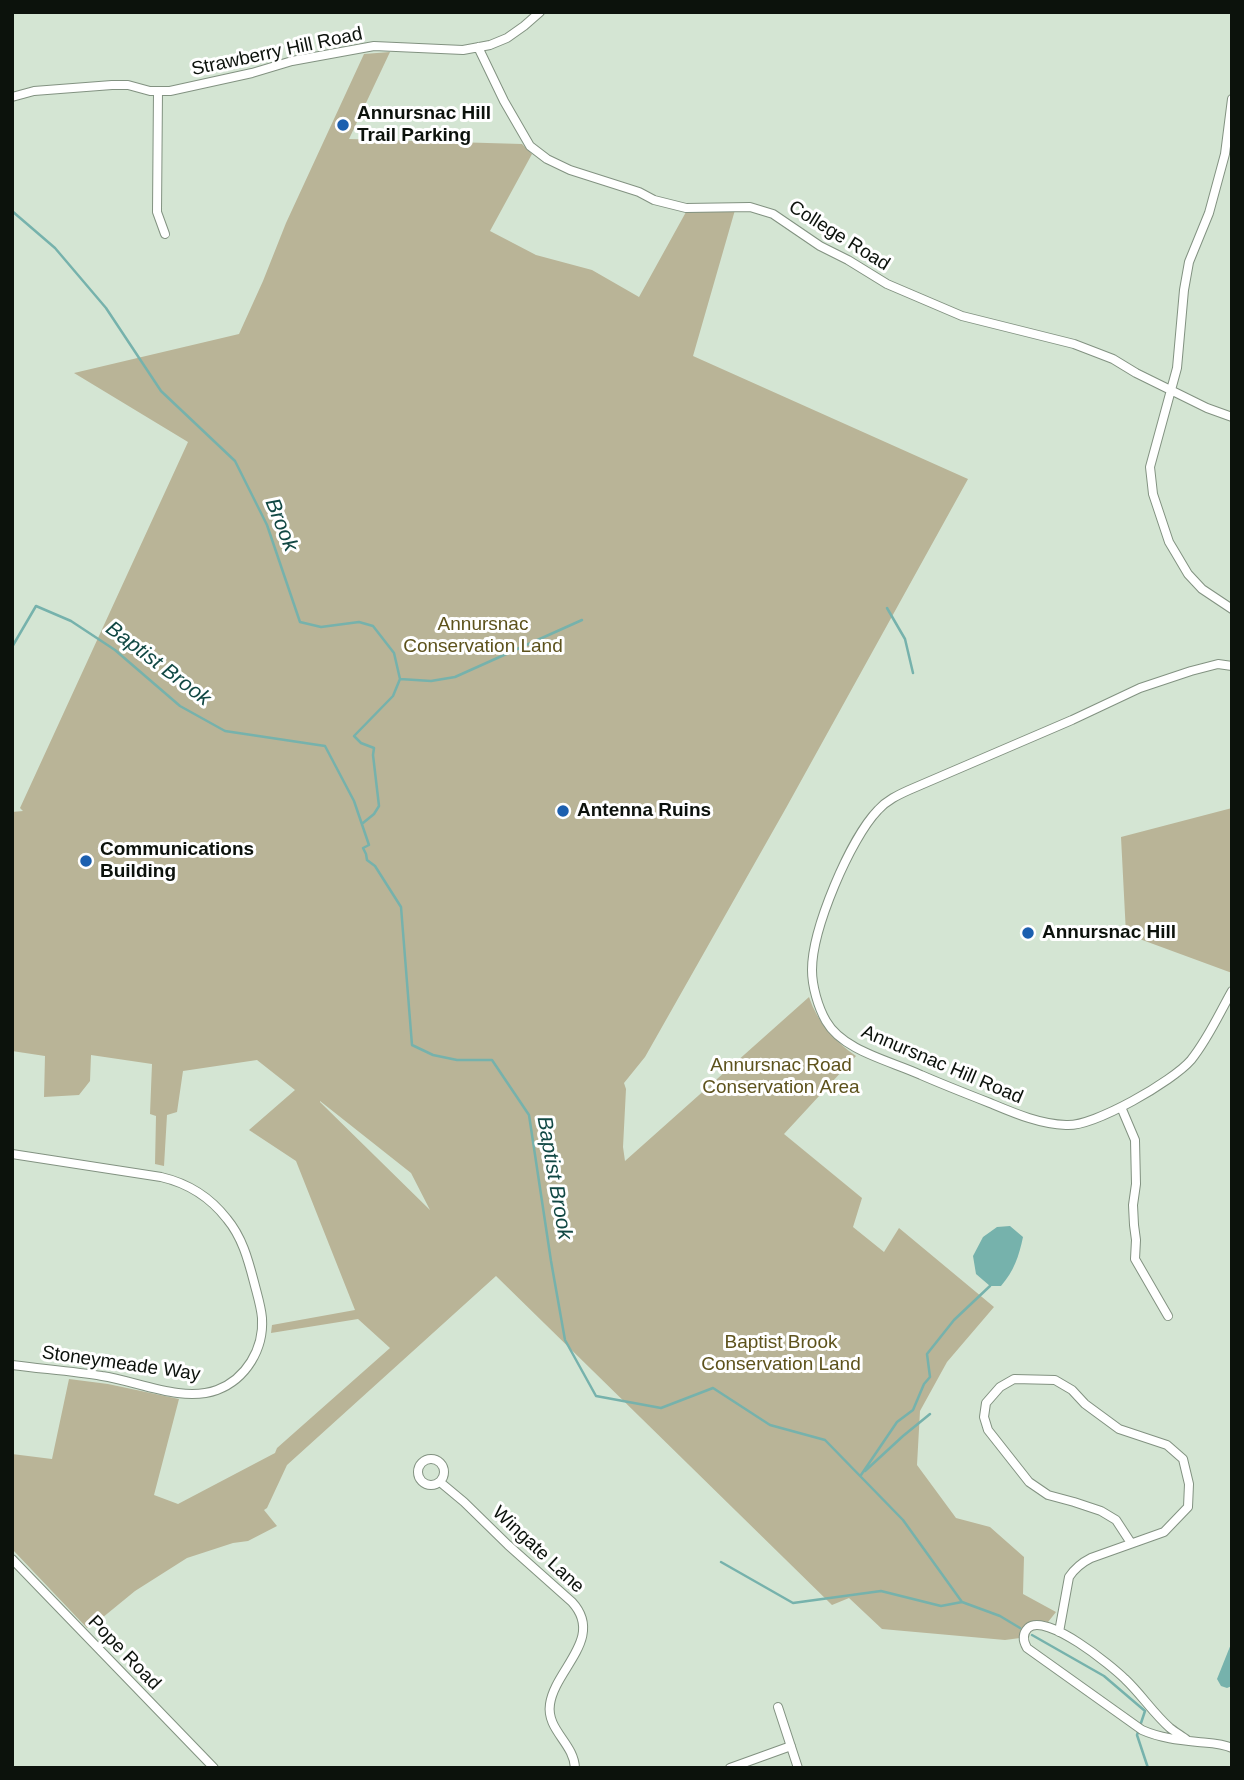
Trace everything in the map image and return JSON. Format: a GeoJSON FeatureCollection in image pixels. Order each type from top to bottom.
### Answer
{"type":"FeatureCollection","features":[{"type":"Feature","properties":{"kind":"street","name":"Strawberry Hill Road"},"geometry":{"type":"LineString","coordinates":[[12,97],[34,91],[101,85],[128,85],[150,91],[170,91],[358,48],[396,46],[463,50],[490,45],[507,38],[540,12]]}},
{"type":"Feature","properties":{"kind":"street","name":"College Road"},"geometry":{"type":"LineString","coordinates":[[478,47],[530,146],[547,159],[570,170],[639,192],[654,200],[686,208],[750,207],[773,214],[820,246],[887,284],[962,316],[1074,344],[1113,359],[1172,391],[1232,417]]}},
{"type":"Feature","properties":{"kind":"street"},"geometry":{"type":"LineString","coordinates":[[158,91],[157,212],[165,234]]}},
{"type":"Feature","properties":{"kind":"street"},"geometry":{"type":"LineString","coordinates":[[1232,99],[1226,153],[1209,213],[1189,262],[1177,368],[1150,467],[1153,494],[1170,542],[1188,574],[1202,589],[1232,609]]}},
{"type":"Feature","properties":{"kind":"street","name":"Annursnac Hill Road"},"geometry":{"type":"LineString","coordinates":[[1232,666],[1218,664],[1140,688],[893,798],[880,807],[857,838],[830,898],[818,936],[812,971],[815,991],[827,1022],[842,1039],[881,1060],[1039,1121],[1069,1126],[1135,1101],[1189,1062],[1206,1038],[1232,991]]}},
{"type":"Feature","properties":{"kind":"street"},"geometry":{"type":"LineString","coordinates":[[1121,1107],[1135,1140],[1135,1259],[1168,1316]]}},
{"type":"Feature","properties":{"kind":"street","name":"Stoneymeade Way"},"geometry":{"type":"LineString","coordinates":[[12,1154],[161,1177],[183,1184],[201,1195],[226,1218],[239,1236],[256,1288],[262,1325],[258,1348],[244,1371],[222,1387],[201,1394],[179,1393],[103,1376],[12,1365]]}},
{"type":"Feature","properties":{"kind":"street"},"geometry":{"type":"LineString","coordinates":[[1059,1632],[1069,1577],[1074,1570],[1091,1558],[1164,1532],[1188,1507],[1189,1483],[1183,1459],[1167,1445],[1119,1429],[1085,1404],[1072,1390],[1055,1380],[1014,1380],[1000,1387],[986,1403],[984,1417],[988,1430],[1029,1482],[1048,1495],[1074,1502],[1116,1520],[1131,1543]]}},
{"type":"Feature","properties":{"kind":"street","name":"Wingate Lane"},"geometry":{"type":"LineString","coordinates":[[440,1482],[572,1602],[581,1616],[581,1642],[553,1693],[549,1713],[554,1727],[573,1755],[575,1768]]}},
{"type":"Feature","properties":{"kind":"street","name":"Pope Road"},"geometry":{"type":"LineString","coordinates":[[12,1559],[214,1768]]}},
{"type":"Feature","properties":{"kind":"street"},"geometry":{"type":"LineString","coordinates":[[1187,1741],[1170,1728],[1111,1665],[1093,1652],[1044,1626],[1027,1629],[1024,1642],[1033,1653],[1142,1730],[1154,1735],[1187,1741],[1225,1744],[1232,1748]]}},
{"type":"Feature","properties":{"kind":"street"},"geometry":{"type":"LineString","coordinates":[[778,1707],[798,1768]]}},
{"type":"Feature","properties":{"kind":"street"},"geometry":{"type":"LineString","coordinates":[[730,1768],[791,1746]]}},
{"type":"Feature","properties":{"kind":"green space","name":"Annursnac Conservation Land"},"geometry":{"type":"Polygon","coordinates":[[[390,52],[349,139],[522,144],[532,154],[490,231],[536,255],[592,270],[639,297],[686,212],[735,210],[693,356],[968,479],[645,1057],[624,1083],[623,1147],[625,1161],[809,997],[828,1031],[856,1056],[784,1134],[862,1198],[853,1227],[884,1252],[899,1228],[994,1307],[947,1362],[920,1411],[917,1465],[956,1518],[990,1527],[1024,1557],[1023,1594],[1056,1612],[1048,1622],[1030,1624],[1020,1638],[1005,1640],[882,1629],[849,1598],[832,1605],[496,1276],[287,1465],[264,1510],[277,1526],[248,1541],[233,1543],[187,1558],[135,1591],[87,1628],[12,1549],[12,1454],[52,1459],[69,1379],[179,1399],[154,1495],[178,1504],[275,1453],[277,1448],[390,1348],[358,1319],[271,1333],[272,1325],[355,1310],[296,1161],[249,1130],[295,1090],[257,1060],[183,1071],[177,1112],[167,1115],[164,1166],[155,1164],[156,1116],[150,1114],[152,1064],[91,1055],[90,1081],[79,1095],[44,1097],[45,1056],[12,1051],[12,812],[23,811],[20,808],[188,442],[74,373],[239,334],[286,223],[364,54],[390,52]],[[320,1101],[430,1210],[411,1173],[320,1101]]]}},
{"type":"Feature","properties":{"kind":"green space"},"geometry":{"type":"Polygon","coordinates":[[[1232,808],[1232,973],[1126,934],[1121,837],[1232,808]]]}},
{"type":"Feature","properties":{"kind":"water"},"geometry":{"type":"Polygon","coordinates":[[[1010,1226],[1023,1237],[1018,1257],[1001,1286],[990,1286],[976,1274],[973,1256],[983,1237],[997,1227],[1010,1226]]]}},
{"type":"Feature","properties":{"kind":"water"},"geometry":{"type":"Polygon","coordinates":[[[1231,1644],[1232,1686],[1227,1688],[1221,1686],[1217,1679],[1231,1644]]]}},
{"type":"Feature","properties":{"kind":"waterway","name":"Brook"},"geometry":{"type":"LineString","coordinates":[[12,211],[55,248],[106,308],[161,391],[235,461],[267,525],[300,622],[321,627],[359,622],[373,626],[394,653],[400,679],[393,696],[354,736],[361,743],[374,748],[379,806],[363,823]]}},
{"type":"Feature","properties":{"kind":"waterway","name":"Baptist Brook"},"geometry":{"type":"LineString","coordinates":[[12,647],[36,606],[71,621],[115,650],[180,706],[225,731],[325,746],[354,801],[369,845],[363,848],[367,860],[375,866],[401,907],[412,1045],[433,1055],[457,1060],[492,1060],[529,1115],[565,1340],[596,1396],[661,1408],[713,1388],[770,1425],[825,1440],[903,1520],[962,1602],[1000,1616],[1020,1628]]}},
{"type":"Feature","properties":{"kind":"waterway"},"geometry":{"type":"LineString","coordinates":[[887,608],[905,639],[913,673]]}},
{"type":"Feature","properties":{"kind":"waterway"},"geometry":{"type":"LineString","coordinates":[[400,679],[431,681],[455,677],[582,620]]}},
{"type":"Feature","properties":{"kind":"waterway"},"geometry":{"type":"LineString","coordinates":[[861,1475],[897,1422],[913,1410],[924,1384],[930,1377],[927,1354],[954,1320],[990,1286]]}},
{"type":"Feature","properties":{"kind":"waterway"},"geometry":{"type":"LineString","coordinates":[[865,1471],[930,1414]]}},
{"type":"Feature","properties":{"kind":"waterway"},"geometry":{"type":"LineString","coordinates":[[721,1562],[793,1603],[881,1591],[941,1606],[962,1602]]}},
{"type":"Feature","properties":{"kind":"waterway","name":"Baptist Brook"},"geometry":{"type":"LineString","coordinates":[[1032,1635],[1104,1676],[1145,1711],[1137,1735],[1148,1768]]}},
{"type":"Feature","properties":{"kind":"place","name":"Annursnac Hill Trail Parking"},"geometry":{"type":"Point","coordinates":[343,125]}},
{"type":"Feature","properties":{"kind":"place","name":"Antenna Ruins"},"geometry":{"type":"Point","coordinates":[563,811]}},
{"type":"Feature","properties":{"kind":"place","name":"Communications Building"},"geometry":{"type":"Point","coordinates":[86,861]}},
{"type":"Feature","properties":{"kind":"place","name":"Annursnac Hill"},"geometry":{"type":"Point","coordinates":[1028,933]}},
{"type":"Feature","properties":{"kind":"park label","name":"Annursnac Road Conservation Area"},"geometry":{"type":"Point","coordinates":[781,1077]}},
{"type":"Feature","properties":{"kind":"park label","name":"Baptist Brook Conservation Land"},"geometry":{"type":"Point","coordinates":[781,1354]}}]}
